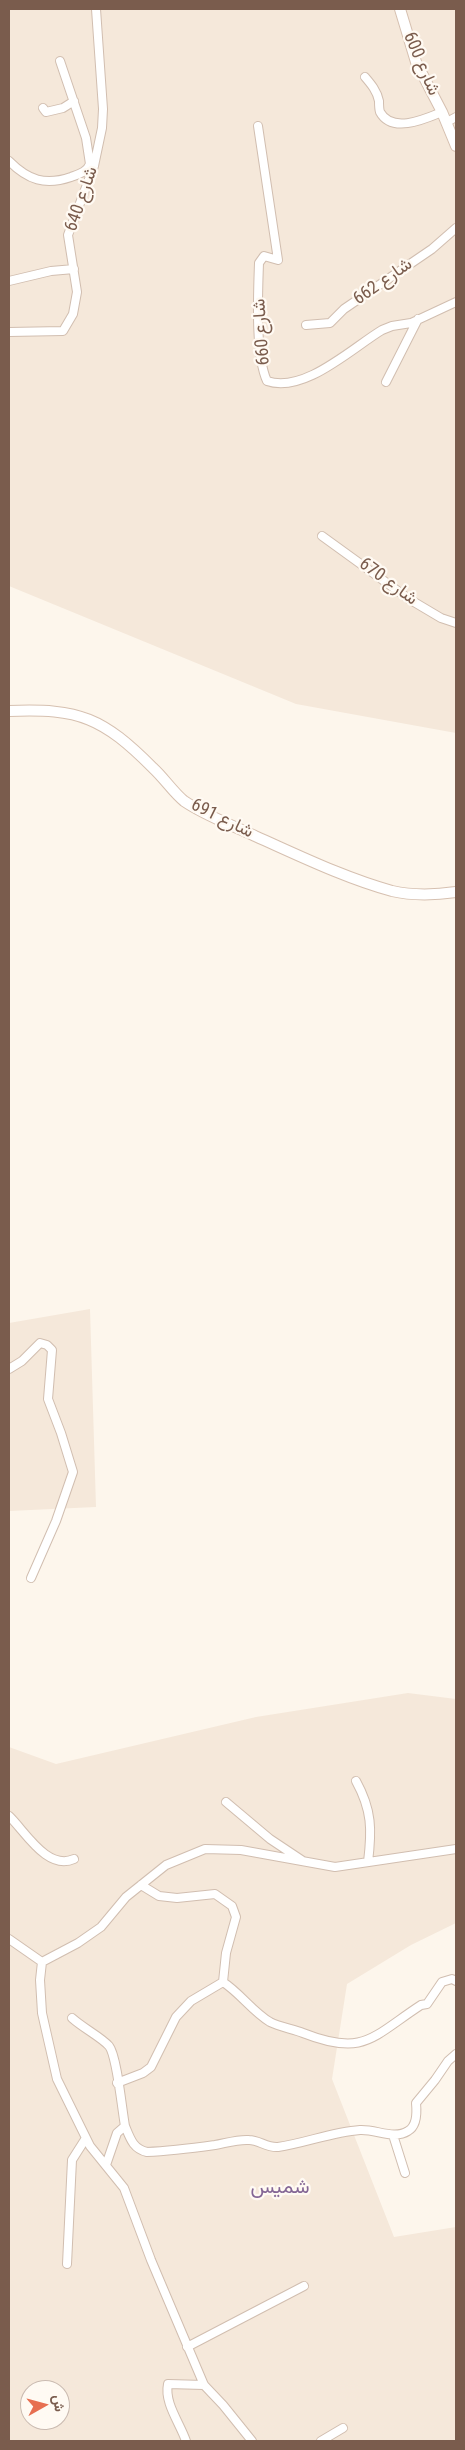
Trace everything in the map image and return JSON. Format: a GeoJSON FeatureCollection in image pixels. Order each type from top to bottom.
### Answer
{"type":"FeatureCollection","features":[{"type":"Feature","properties":{"kind":"main road","name":"شارع 600"},"geometry":{"type":"LineString","coordinates":[[400,9],[416,62],[442,112],[452,120],[456,146]]}},
{"type":"Feature","properties":{"kind":"main road","name":"شارع 691"},"geometry":{"type":"LineString","coordinates":[[9,711],[69,712],[98,722],[134,748],[183,800],[214,818],[310,860],[393,891],[420,895],[456,892]]}},
{"type":"Feature","properties":{"kind":"street","name":"شارع 640"},"geometry":{"type":"LineString","coordinates":[[9,332],[66,330],[75,302],[76,281],[68,235],[92,165],[102,128],[103,109],[96,9]]}},
{"type":"Feature","properties":{"kind":"street"},"geometry":{"type":"LineString","coordinates":[[9,161],[29,178],[46,182],[76,175],[88,170],[92,165],[86,138],[60,61]]}},
{"type":"Feature","properties":{"kind":"street"},"geometry":{"type":"LineString","coordinates":[[365,77],[375,91],[380,111],[388,120],[399,124],[425,119],[442,112]]}},
{"type":"Feature","properties":{"kind":"street"},"geometry":{"type":"LineString","coordinates":[[43,108],[46,112],[63,108],[74,101]]}},
{"type":"Feature","properties":{"kind":"street","name":"شارع 660"},"geometry":{"type":"LineString","coordinates":[[258,126],[278,260],[264,256],[259,263],[259,332],[263,369],[267,381],[288,384],[304,378],[322,370],[382,330],[418,319],[456,302]]}},
{"type":"Feature","properties":{"kind":"street","name":"شارع 662"},"geometry":{"type":"LineString","coordinates":[[306,325],[330,323],[344,309],[432,249],[456,228]]}},
{"type":"Feature","properties":{"kind":"street"},"geometry":{"type":"LineString","coordinates":[[9,281],[51,271],[74,269]]}},
{"type":"Feature","properties":{"kind":"street"},"geometry":{"type":"LineString","coordinates":[[386,382],[418,319]]}},
{"type":"Feature","properties":{"kind":"street","name":"شارع 670"},"geometry":{"type":"LineString","coordinates":[[322,536],[410,599],[440,618],[456,623]]}},
{"type":"Feature","properties":{"kind":"street"},"geometry":{"type":"LineString","coordinates":[[9,1369],[22,1361],[40,1343],[47,1345],[52,1350],[48,1400],[61,1432],[73,1472],[56,1521],[31,1578]]}},
{"type":"Feature","properties":{"kind":"street"},"geometry":{"type":"LineString","coordinates":[[356,1781],[366,1802],[372,1830],[368,1862]]}},
{"type":"Feature","properties":{"kind":"street"},"geometry":{"type":"LineString","coordinates":[[226,1802],[270,1839],[305,1862]]}},
{"type":"Feature","properties":{"kind":"street"},"geometry":{"type":"LineString","coordinates":[[9,1816],[45,1854],[58,1860],[69,1861],[74,1859]]}},
{"type":"Feature","properties":{"kind":"street"},"geometry":{"type":"LineString","coordinates":[[42,1962],[78,1943],[101,1927],[126,1897],[166,1865],[205,1849],[241,1850],[335,1867],[456,1849]]}},
{"type":"Feature","properties":{"kind":"street"},"geometry":{"type":"LineString","coordinates":[[141,1885],[159,1896],[177,1898],[215,1894],[232,1906],[236,1917],[226,1953],[223,1982]]}},
{"type":"Feature","properties":{"kind":"street"},"geometry":{"type":"LineString","coordinates":[[9,1939],[42,1962]]}},
{"type":"Feature","properties":{"kind":"street"},"geometry":{"type":"LineString","coordinates":[[42,1962],[40,1980],[42,2014],[57,2079],[86,2138],[96,2154],[118,2178],[126,2192],[187,2347],[204,2385],[224,2405],[252,2441]]}},
{"type":"Feature","properties":{"kind":"street"},"geometry":{"type":"LineString","coordinates":[[223,1982],[270,2022],[336,2044],[357,2042],[385,2032],[400,2019],[421,2005],[427,2004],[442,1982],[452,1979],[456,1980]]}},
{"type":"Feature","properties":{"kind":"street"},"geometry":{"type":"LineString","coordinates":[[117,2083],[143,2074],[152,2067],[176,2017],[191,2001],[223,1982]]}},
{"type":"Feature","properties":{"kind":"street"},"geometry":{"type":"LineString","coordinates":[[72,2018],[90,2034],[103,2040],[113,2051],[125,2126],[132,2143],[140,2150],[147,2152],[250,2140],[277,2147],[311,2138],[360,2130],[393,2135],[410,2131],[417,2114],[416,2104],[448,2061],[456,2054]]}},
{"type":"Feature","properties":{"kind":"street"},"geometry":{"type":"LineString","coordinates":[[106,2165],[117,2133],[125,2126]]}},
{"type":"Feature","properties":{"kind":"street"},"geometry":{"type":"LineString","coordinates":[[393,2135],[405,2173]]}},
{"type":"Feature","properties":{"kind":"street"},"geometry":{"type":"LineString","coordinates":[[67,2264],[72,2160],[86,2138]]}},
{"type":"Feature","properties":{"kind":"street"},"geometry":{"type":"LineString","coordinates":[[187,2347],[304,2286]]}},
{"type":"Feature","properties":{"kind":"street"},"geometry":{"type":"LineString","coordinates":[[186,2441],[181,2425],[166,2394],[168,2384],[204,2385]]}},
{"type":"Feature","properties":{"kind":"street"},"geometry":{"type":"LineString","coordinates":[[321,2441],[343,2428]]}},
{"type":"Feature","properties":{"kind":"shaded area"},"geometry":{"type":"Polygon","coordinates":[[[9,9],[456,9],[456,733],[296,704],[9,586],[9,9]]]}},
{"type":"Feature","properties":{"kind":"shaded area"},"geometry":{"type":"Polygon","coordinates":[[[90,1309],[96,1507],[9,1511],[9,1323],[90,1309]]]}},
{"type":"Feature","properties":{"kind":"shaded area"},"geometry":{"type":"Polygon","coordinates":[[[408,1693],[456,1699],[456,1923],[411,1945],[347,1984],[332,2079],[394,2237],[456,2227],[456,2441],[9,2441],[9,1747],[56,1764],[256,1717],[408,1693]]]}},
{"type":"Feature","properties":{"kind":"district","name":"شميس"},"geometry":{"type":"Point","coordinates":[280,2188]}}]}
